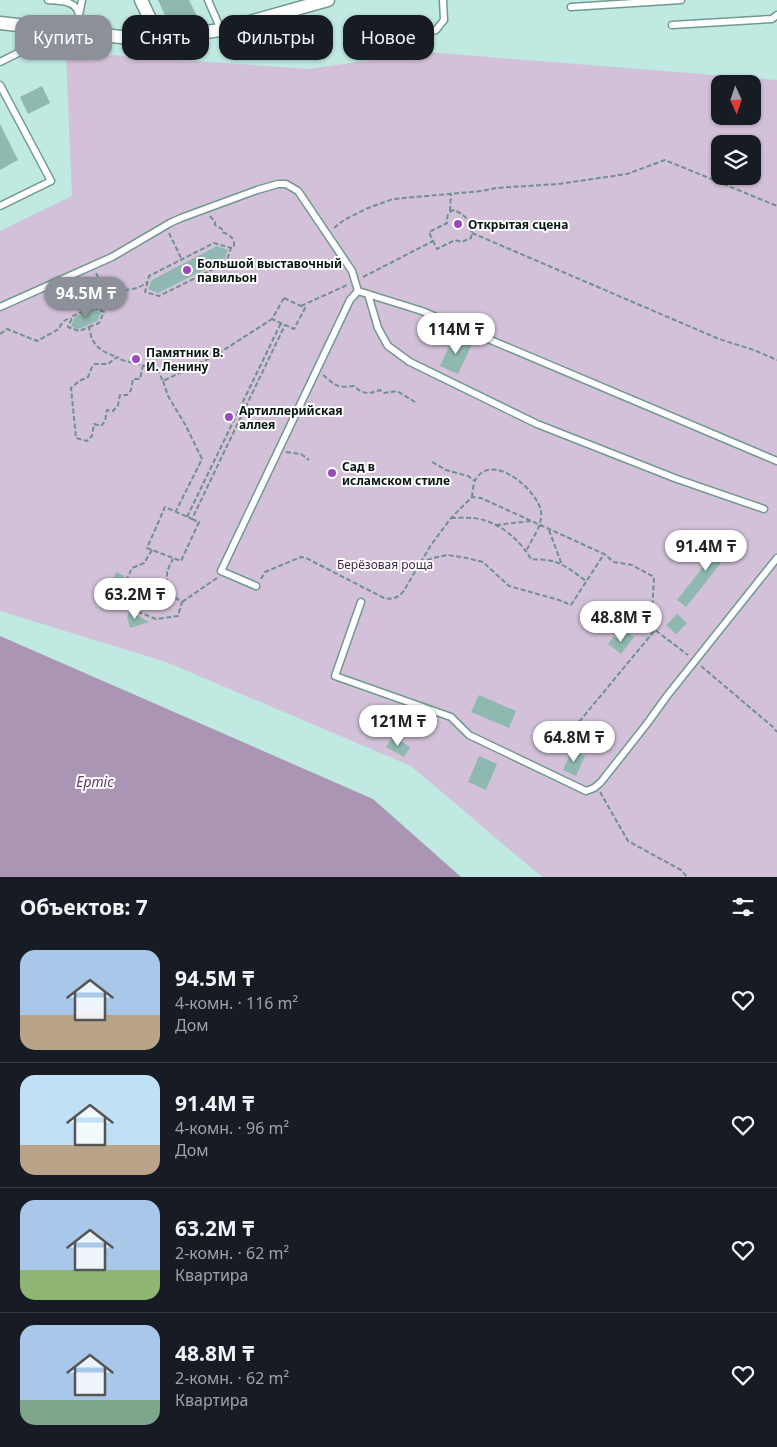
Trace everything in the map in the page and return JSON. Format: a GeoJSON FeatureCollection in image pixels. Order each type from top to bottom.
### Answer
{"type":"FeatureCollection","features":[{"type":"Feature","properties":{"kind":"street"},"geometry":{"type":"LineString","coordinates":[[142,0],[149,15]]}},
{"type":"Feature","properties":{"kind":"street"},"geometry":{"type":"LineString","coordinates":[[274,15],[328,0]]}},
{"type":"Feature","properties":{"kind":"street"},"geometry":{"type":"LineString","coordinates":[[0,23],[15,24]]}},
{"type":"Feature","properties":{"kind":"lane"},"geometry":{"type":"LineString","coordinates":[[48,0],[69,2],[74,6],[79,15]]}},
{"type":"Feature","properties":{"kind":"lane"},"geometry":{"type":"LineString","coordinates":[[79,15],[82,0]]}},
{"type":"Feature","properties":{"kind":"lane"},"geometry":{"type":"LineString","coordinates":[[208,0],[219,25]]}},
{"type":"Feature","properties":{"kind":"lane"},"geometry":{"type":"LineString","coordinates":[[434,30],[444,20],[444,0]]}},
{"type":"Feature","properties":{"kind":"lane"},"geometry":{"type":"LineString","coordinates":[[572,7],[681,0]]}},
{"type":"Feature","properties":{"kind":"lane"},"geometry":{"type":"LineString","coordinates":[[672,25],[772,19],[777,15]]}},
{"type":"Feature","properties":{"kind":"lane"},"geometry":{"type":"LineString","coordinates":[[0,62],[15,54]]}},
{"type":"Feature","properties":{"kind":"lane"},"geometry":{"type":"LineString","coordinates":[[0,85],[51,181],[0,206]]}},
{"type":"Feature","properties":{"kind":"lane"},"geometry":{"type":"LineString","coordinates":[[0,307],[112,257],[182,218],[278,184],[286,184],[298,191],[352,271],[358,291]]}},
{"type":"Feature","properties":{"kind":"lane"},"geometry":{"type":"LineString","coordinates":[[358,291],[422,311],[777,462]]}},
{"type":"Feature","properties":{"kind":"lane"},"geometry":{"type":"LineString","coordinates":[[256,586],[221,571],[350,300],[358,291]]}},
{"type":"Feature","properties":{"kind":"lane"},"geometry":{"type":"LineString","coordinates":[[368,294],[378,328],[388,346],[410,362],[536,424],[677,479],[764,509]]}},
{"type":"Feature","properties":{"kind":"lane"},"geometry":{"type":"LineString","coordinates":[[361,602],[335,676],[451,718],[469,735],[586,791],[598,785],[777,558]]}},
{"type":"Feature","properties":{"kind":"path"},"geometry":{"type":"LineString","coordinates":[[326,234],[344,220],[393,199],[496,188],[558,184],[627,174],[665,160],[777,206]]}},
{"type":"Feature","properties":{"kind":"path"},"geometry":{"type":"LineString","coordinates":[[450,211],[460,212],[468,219],[472,228],[470,238],[462,242],[454,240],[437,249],[429,232],[447,223],[451,194]]}},
{"type":"Feature","properties":{"kind":"path"},"geometry":{"type":"LineString","coordinates":[[207,209],[215,225],[233,239],[234,247],[231,248],[226,263],[159,296],[145,292],[149,276],[214,243],[231,248]]}},
{"type":"Feature","properties":{"kind":"path"},"geometry":{"type":"LineString","coordinates":[[165,226],[182,260]]}},
{"type":"Feature","properties":{"kind":"path"},"geometry":{"type":"LineString","coordinates":[[472,232],[719,339],[754,350],[777,360]]}},
{"type":"Feature","properties":{"kind":"path"},"geometry":{"type":"LineString","coordinates":[[301,306],[356,281],[433,241]]}},
{"type":"Feature","properties":{"kind":"path"},"geometry":{"type":"LineString","coordinates":[[92,266],[102,290],[102,300],[98,309]]}},
{"type":"Feature","properties":{"kind":"path"},"geometry":{"type":"LineString","coordinates":[[102,290],[133,290],[142,287],[147,282]]}},
{"type":"Feature","properties":{"kind":"path"},"geometry":{"type":"LineString","coordinates":[[163,380],[216,355],[272,319],[284,298],[305,308],[294,329],[272,319]]}},
{"type":"Feature","properties":{"kind":"path"},"geometry":{"type":"LineString","coordinates":[[92,307],[104,312],[99,323],[79,332],[68,327],[72,319],[73,316],[92,307]]}},
{"type":"Feature","properties":{"kind":"path"},"geometry":{"type":"LineString","coordinates":[[0,334],[7,329],[37,341],[59,329],[65,320],[72,319]]}},
{"type":"Feature","properties":{"kind":"path"},"geometry":{"type":"LineString","coordinates":[[187,517],[281,323]]}},
{"type":"Feature","properties":{"kind":"path"},"geometry":{"type":"LineString","coordinates":[[192,519],[285,325]]}},
{"type":"Feature","properties":{"kind":"path"},"geometry":{"type":"LineString","coordinates":[[89,327],[95,345],[102,350],[122,360],[157,369],[168,396],[186,426],[202,459],[176,511]]}},
{"type":"Feature","properties":{"kind":"path"},"geometry":{"type":"LineString","coordinates":[[117,357],[108,364],[95,364],[88,377],[79,381],[71,388],[76,438],[87,441],[92,436],[94,424],[101,426],[107,410],[113,411],[118,405],[120,395],[127,395],[131,390],[133,379],[140,379],[143,366]]}},
{"type":"Feature","properties":{"kind":"path"},"geometry":{"type":"LineString","coordinates":[[317,370],[336,386],[354,386],[361,393],[380,390],[384,393],[397,391],[415,402]]}},
{"type":"Feature","properties":{"kind":"path"},"geometry":{"type":"LineString","coordinates":[[278,451],[301,454],[308,460]]}},
{"type":"Feature","properties":{"kind":"path"},"geometry":{"type":"LineString","coordinates":[[432,462],[446,470],[468,476],[475,481]]}},
{"type":"Feature","properties":{"kind":"path"},"geometry":{"type":"LineString","coordinates":[[256,586],[265,572],[300,557],[306,558],[384,598],[397,597],[403,592],[431,545],[451,518],[472,497],[478,475],[488,470],[504,472],[515,476],[525,486],[541,510],[540,525],[526,551]]}},
{"type":"Feature","properties":{"kind":"path"},"geometry":{"type":"LineString","coordinates":[[472,497],[481,498],[604,554],[614,562],[632,565],[654,577],[652,614],[655,630],[695,660],[777,732]]}},
{"type":"Feature","properties":{"kind":"path"},"geometry":{"type":"LineString","coordinates":[[165,506],[187,517],[199,522],[181,561],[147,548],[165,506]]}},
{"type":"Feature","properties":{"kind":"path"},"geometry":{"type":"LineString","coordinates":[[451,518],[478,518],[496,524],[513,537],[526,551],[530,559],[553,561],[586,581]]}},
{"type":"Feature","properties":{"kind":"path"},"geometry":{"type":"LineString","coordinates":[[496,524],[532,521]]}},
{"type":"Feature","properties":{"kind":"path"},"geometry":{"type":"LineString","coordinates":[[548,528],[562,565]]}},
{"type":"Feature","properties":{"kind":"path"},"geometry":{"type":"LineString","coordinates":[[152,550],[144,563],[132,568],[116,603],[156,619],[178,616],[182,602],[224,573]]}},
{"type":"Feature","properties":{"kind":"path"},"geometry":{"type":"LineString","coordinates":[[420,562],[448,555],[483,562],[509,586],[559,600],[570,605],[604,554]]}},
{"type":"Feature","properties":{"kind":"path"},"geometry":{"type":"LineString","coordinates":[[173,558],[167,572],[167,592],[182,602]]}},
{"type":"Feature","properties":{"kind":"path"},"geometry":{"type":"LineString","coordinates":[[564,747],[574,728],[655,630]]}},
{"type":"Feature","properties":{"kind":"path"},"geometry":{"type":"LineString","coordinates":[[598,785],[628,841],[681,870],[688,877]]}},
{"type":"Feature","properties":{"kind":"green space","name":"Берёзовая роща"},"geometry":{"type":"Polygon","coordinates":[[[434,53],[714,75],[711,75],[711,125],[761,125],[761,79],[777,80],[777,877],[542,877],[411,766],[166,662],[0,611],[0,231],[72,196],[66,60],[112,60],[112,55],[122,56],[122,60],[180,60],[308,69],[371,60],[434,60],[434,53]]]}},
{"type":"Feature","properties":{"kind":"water","name":"Ертіс"},"geometry":{"type":"Polygon","coordinates":[[[0,636],[373,799],[461,877],[0,877],[0,636]]]}},
{"type":"Feature","properties":{"kind":"building"},"geometry":{"type":"Polygon","coordinates":[[[158,0],[189,0],[196,15],[165,15],[158,0]]]}},
{"type":"Feature","properties":{"kind":"building"},"geometry":{"type":"Polygon","coordinates":[[[42,86],[50,103],[28,114],[20,97],[42,86]]]}},
{"type":"Feature","properties":{"kind":"building"},"geometry":{"type":"Polygon","coordinates":[[[0,124],[18,160],[0,170],[0,124]]]}},
{"type":"Feature","properties":{"kind":"building","name":"Большой выставочный павильон"},"geometry":{"type":"Polygon","coordinates":[[[217,246],[228,250],[224,260],[158,293],[148,289],[152,280],[217,246]]]}},
{"type":"Feature","properties":{"kind":"building"},"geometry":{"type":"Polygon","coordinates":[[[91,309],[101,313],[97,321],[78,329],[71,326],[75,317],[91,309]]]}},
{"type":"Feature","properties":{"kind":"building"},"geometry":{"type":"Polygon","coordinates":[[[454,336],[472,344],[458,374],[440,366],[454,336]]]}},
{"type":"Feature","properties":{"kind":"building"},"geometry":{"type":"Polygon","coordinates":[[[726,538],[735,545],[686,607],[677,600],[726,538]]]}},
{"type":"Feature","properties":{"kind":"building"},"geometry":{"type":"Polygon","coordinates":[[[116,572],[124,576],[115,596],[107,592],[116,572]]]}},
{"type":"Feature","properties":{"kind":"building"},"geometry":{"type":"Polygon","coordinates":[[[130,611],[149,622],[130,628],[127,617],[130,611]]]}},
{"type":"Feature","properties":{"kind":"building"},"geometry":{"type":"Polygon","coordinates":[[[677,614],[687,623],[676,634],[666,625],[677,614]]]}},
{"type":"Feature","properties":{"kind":"building"},"geometry":{"type":"Polygon","coordinates":[[[627,632],[634,637],[621,654],[608,644],[614,636],[621,641],[627,632]]]}},
{"type":"Feature","properties":{"kind":"building"},"geometry":{"type":"Polygon","coordinates":[[[479,695],[516,711],[509,728],[471,712],[479,695]]]}},
{"type":"Feature","properties":{"kind":"building"},"geometry":{"type":"Polygon","coordinates":[[[393,736],[410,747],[404,757],[386,747],[393,736]]]}},
{"type":"Feature","properties":{"kind":"building"},"geometry":{"type":"Polygon","coordinates":[[[572,750],[585,756],[576,776],[563,770],[572,750]]]}},
{"type":"Feature","properties":{"kind":"building"},"geometry":{"type":"Polygon","coordinates":[[[479,756],[497,764],[486,790],[468,782],[479,756]]]}},
{"type":"Feature","properties":{"kind":"place","name":"Открытая сцена"},"geometry":{"type":"Point","coordinates":[458,224]}},
{"type":"Feature","properties":{"kind":"place","name":"Большой выставочный павильон"},"geometry":{"type":"Point","coordinates":[187,270]}},
{"type":"Feature","properties":{"kind":"place","name":"Памятник В. И. Ленину"},"geometry":{"type":"Point","coordinates":[136,359]}},
{"type":"Feature","properties":{"kind":"place","name":"Артиллерийская аллея"},"geometry":{"type":"Point","coordinates":[229,417]}},
{"type":"Feature","properties":{"kind":"place","name":"Сад в исламском стиле"},"geometry":{"type":"Point","coordinates":[332,473]}}]}
